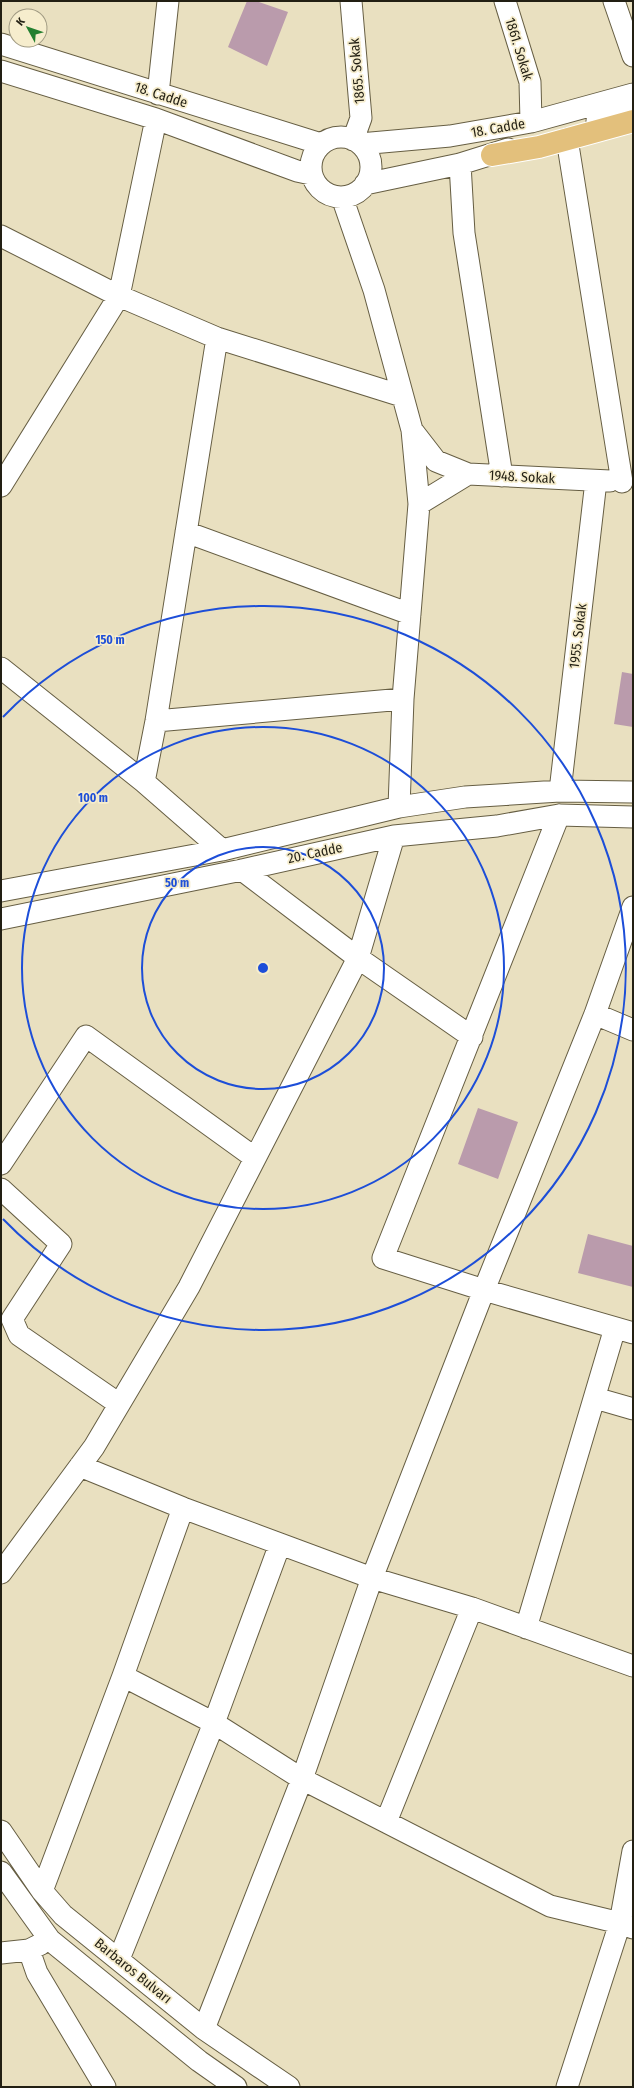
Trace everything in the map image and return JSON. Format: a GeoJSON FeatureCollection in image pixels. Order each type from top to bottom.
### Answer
{"type":"FeatureCollection","features":[{"type":"Feature","properties":{"kind":"main road"},"geometry":{"type":"LineString","coordinates":[[492,155],[539,147],[633,121]]}},
{"type":"Feature","properties":{"kind":"street"},"geometry":{"type":"LineString","coordinates":[[158,94],[168,1]]}},
{"type":"Feature","properties":{"kind":"street","name":"1865. Sokak"},"geometry":{"type":"LineString","coordinates":[[351,1],[361,118],[356,142]]}},
{"type":"Feature","properties":{"kind":"street","name":"1861. Sokak"},"geometry":{"type":"LineString","coordinates":[[504,1],[530,82],[535,121]]}},
{"type":"Feature","properties":{"kind":"street"},"geometry":{"type":"LineString","coordinates":[[614,1],[633,56]]}},
{"type":"Feature","properties":{"kind":"street","name":"18. Cadde"},"geometry":{"type":"LineString","coordinates":[[1,44],[321,144],[331,139],[342,137],[356,142],[450,136],[535,121],[633,94]]}},
{"type":"Feature","properties":{"kind":"street","name":"18. Cadde"},"geometry":{"type":"LineString","coordinates":[[1,71],[156,119],[297,171],[311,174]]}},
{"type":"Feature","properties":{"kind":"street"},"geometry":{"type":"LineString","coordinates":[[535,121],[547,111],[633,80]]}},
{"type":"Feature","properties":{"kind":"street","name":"18. Cadde"},"geometry":{"type":"LineString","coordinates":[[342,197],[351,195],[365,184],[460,164],[633,109]]}},
{"type":"Feature","properties":{"kind":"street"},"geometry":{"type":"LineString","coordinates":[[1,486],[119,296],[156,119]]}},
{"type":"Feature","properties":{"kind":"street"},"geometry":{"type":"LineString","coordinates":[[567,139],[628,482]]}},
{"type":"Feature","properties":{"kind":"street"},"geometry":{"type":"LineString","coordinates":[[356,142],[369,158],[370,166],[365,184]]}},
{"type":"Feature","properties":{"kind":"street"},"geometry":{"type":"LineString","coordinates":[[321,144],[314,153],[311,163],[311,174],[317,186],[328,195],[342,197],[374,290],[412,430],[419,504],[403,699],[399,807]]}},
{"type":"Feature","properties":{"kind":"street"},"geometry":{"type":"LineString","coordinates":[[460,164],[464,233],[502,476]]}},
{"type":"Feature","properties":{"kind":"street"},"geometry":{"type":"LineString","coordinates":[[1,236],[119,296],[217,338],[402,396]]}},
{"type":"Feature","properties":{"kind":"street"},"geometry":{"type":"LineString","coordinates":[[144,782],[156,721],[217,338]]}},
{"type":"Feature","properties":{"kind":"street"},"geometry":{"type":"LineString","coordinates":[[412,430],[436,461],[468,474]]}},
{"type":"Feature","properties":{"kind":"street","name":"1948. Sokak"},"geometry":{"type":"LineString","coordinates":[[419,504],[468,474],[628,482]]}},
{"type":"Feature","properties":{"kind":"street","name":"1955. Sokak"},"geometry":{"type":"LineString","coordinates":[[560,791],[596,480]]}},
{"type":"Feature","properties":{"kind":"street"},"geometry":{"type":"LineString","coordinates":[[186,532],[410,614]]}},
{"type":"Feature","properties":{"kind":"street"},"geometry":{"type":"LineString","coordinates":[[1,668],[144,782],[222,850]]}},
{"type":"Feature","properties":{"kind":"street"},"geometry":{"type":"LineString","coordinates":[[156,721],[403,699]]}},
{"type":"Feature","properties":{"kind":"street","name":"20. Cadde"},"geometry":{"type":"LineString","coordinates":[[1,891],[222,850],[399,807],[464,797],[560,791],[633,792]]}},
{"type":"Feature","properties":{"kind":"street"},"geometry":{"type":"LineString","coordinates":[[526,1628],[595,1398],[624,1331],[484,1290],[383,1258],[559,815]]}},
{"type":"Feature","properties":{"kind":"street","name":"20. Cadde"},"geometry":{"type":"LineString","coordinates":[[1,919],[242,870],[394,836],[497,826],[559,815],[633,817]]}},
{"type":"Feature","properties":{"kind":"street"},"geometry":{"type":"LineString","coordinates":[[1,1573],[80,1466],[189,1288],[358,958],[394,836]]}},
{"type":"Feature","properties":{"kind":"street"},"geometry":{"type":"LineString","coordinates":[[242,870],[358,958],[472,1037]]}},
{"type":"Feature","properties":{"kind":"street"},"geometry":{"type":"LineString","coordinates":[[204,2029],[302,1779],[372,1578],[484,1290],[595,1014],[633,907]]}},
{"type":"Feature","properties":{"kind":"street"},"geometry":{"type":"LineString","coordinates":[[595,1014],[633,1030]]}},
{"type":"Feature","properties":{"kind":"street"},"geometry":{"type":"LineString","coordinates":[[1,1164],[86,1036],[255,1158]]}},
{"type":"Feature","properties":{"kind":"street"},"geometry":{"type":"LineString","coordinates":[[1,1189],[61,1244],[12,1319],[19,1335],[119,1404]]}},
{"type":"Feature","properties":{"kind":"street"},"geometry":{"type":"LineString","coordinates":[[595,1398],[633,1409]]}},
{"type":"Feature","properties":{"kind":"street"},"geometry":{"type":"LineString","coordinates":[[80,1466],[183,1508],[372,1578],[472,1608],[633,1666]]}},
{"type":"Feature","properties":{"kind":"street"},"geometry":{"type":"LineString","coordinates":[[42,1891],[123,1676],[183,1508]]}},
{"type":"Feature","properties":{"kind":"street"},"geometry":{"type":"LineString","coordinates":[[119,1959],[214,1723],[280,1544]]}},
{"type":"Feature","properties":{"kind":"street"},"geometry":{"type":"LineString","coordinates":[[386,1822],[472,1608]]}},
{"type":"Feature","properties":{"kind":"street"},"geometry":{"type":"LineString","coordinates":[[123,1676],[214,1723],[302,1779],[550,1906],[627,1925]]}},
{"type":"Feature","properties":{"kind":"street","name":"Barbaros Bulvarı"},"geometry":{"type":"LineString","coordinates":[[1,1830],[42,1891],[63,1915],[204,2029],[289,2087]]}},
{"type":"Feature","properties":{"kind":"street"},"geometry":{"type":"LineString","coordinates":[[567,2087],[627,1925],[633,1850]]}},
{"type":"Feature","properties":{"kind":"street","name":"Barbaros Bulvarı"},"geometry":{"type":"LineString","coordinates":[[1,1872],[50,1940],[199,2060],[236,2087]]}},
{"type":"Feature","properties":{"kind":"street"},"geometry":{"type":"LineString","coordinates":[[1,1953],[29,1950],[50,1940]]}},
{"type":"Feature","properties":{"kind":"street"},"geometry":{"type":"LineString","coordinates":[[29,1950],[37,1973],[105,2087]]}},
{"type":"Feature","properties":{"kind":"building"},"geometry":{"type":"Polygon","coordinates":[[[247,1],[256,1],[288,12],[267,66],[228,47],[247,1]]]}},
{"type":"Feature","properties":{"kind":"building"},"geometry":{"type":"Polygon","coordinates":[[[622,672],[633,674],[633,727],[614,724],[622,672]]]}},
{"type":"Feature","properties":{"kind":"building"},"geometry":{"type":"Polygon","coordinates":[[[478,1108],[518,1122],[498,1179],[458,1164],[478,1108]]]}},
{"type":"Feature","properties":{"kind":"building"},"geometry":{"type":"Polygon","coordinates":[[[588,1234],[633,1246],[633,1287],[578,1273],[588,1234]]]}}]}
